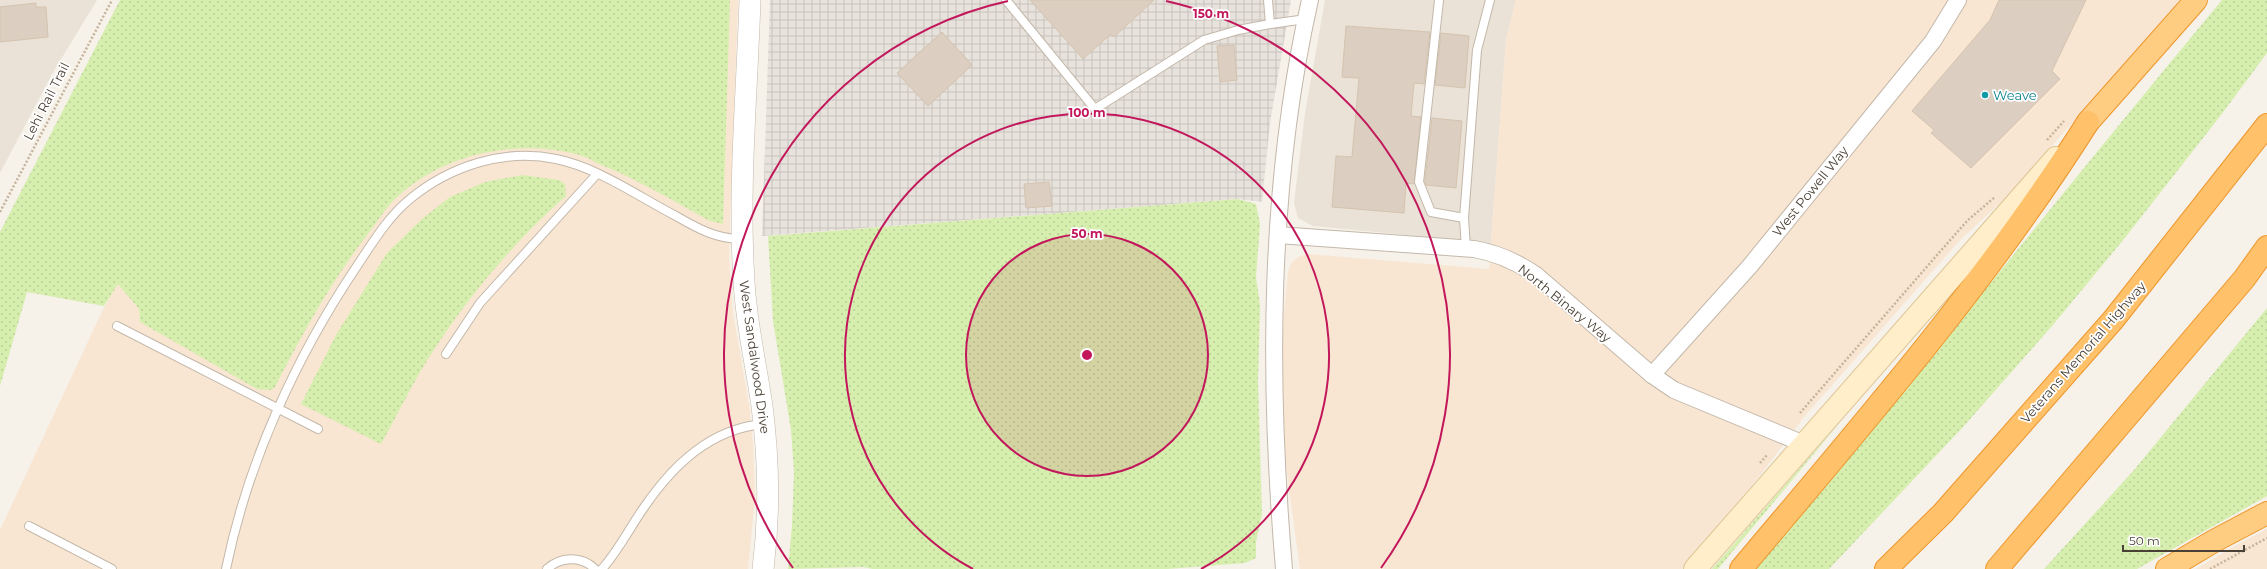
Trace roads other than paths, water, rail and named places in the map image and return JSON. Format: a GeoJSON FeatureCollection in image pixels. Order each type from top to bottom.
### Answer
{"type":"FeatureCollection","features":[{"type":"Feature","properties":{"kind":"highway"},"geometry":{"type":"LineString","coordinates":[[1742,569],[1875,409],[2026,217],[2088,122],[2196,0]]}},
{"type":"Feature","properties":{"kind":"highway","name":"Veterans Memorial Highway"},"geometry":{"type":"LineString","coordinates":[[1886,569],[1943,513],[2113,320],[2267,125]]}},
{"type":"Feature","properties":{"kind":"highway"},"geometry":{"type":"LineString","coordinates":[[1997,569],[2238,285],[2267,247]]}},
{"type":"Feature","properties":{"kind":"highway"},"geometry":{"type":"LineString","coordinates":[[2167,569],[2214,541],[2267,513]]}},
{"type":"Feature","properties":{"kind":"main road"},"geometry":{"type":"LineString","coordinates":[[1695,569],[2088,122]]}},
{"type":"Feature","properties":{"kind":"street","name":"West Sandalwood Drive"},"geometry":{"type":"LineString","coordinates":[[750,0],[742,240],[746,312],[764,424],[768,472],[769,507],[763,569]]}},
{"type":"Feature","properties":{"kind":"street"},"geometry":{"type":"LineString","coordinates":[[1284,569],[1274,406],[1275,304],[1278,235],[1290,113],[1310,0]]}},
{"type":"Feature","properties":{"kind":"street","name":"West Powell Way"},"geometry":{"type":"LineString","coordinates":[[1652,375],[1755,260],[1933,41],[1958,0]]}},
{"type":"Feature","properties":{"kind":"street","name":"North Binary Way"},"geometry":{"type":"LineString","coordinates":[[1278,235],[1466,249],[1500,255],[1525,267],[1652,375],[1690,398],[1749,420],[1804,444]]}},
{"type":"Feature","properties":{"kind":"lane"},"geometry":{"type":"LineString","coordinates":[[1006,0],[1095,109],[1204,40],[1238,30],[1306,19]]}},
{"type":"Feature","properties":{"kind":"lane"},"geometry":{"type":"LineString","coordinates":[[1268,0],[1270,24]]}},
{"type":"Feature","properties":{"kind":"lane"},"geometry":{"type":"LineString","coordinates":[[1439,0],[1418,182],[1431,212],[1464,218]]}},
{"type":"Feature","properties":{"kind":"lane"},"geometry":{"type":"LineString","coordinates":[[1466,249],[1464,218],[1477,50],[1490,0]]}},
{"type":"Feature","properties":{"kind":"lane"},"geometry":{"type":"LineString","coordinates":[[226,569],[247,492],[278,408],[301,360],[344,285],[387,222],[420,192],[454,171],[475,163],[511,156],[556,158],[586,168],[701,230],[726,238],[742,240]]}},
{"type":"Feature","properties":{"kind":"lane"},"geometry":{"type":"LineString","coordinates":[[446,354],[480,303],[597,174]]}},
{"type":"Feature","properties":{"kind":"lane"},"geometry":{"type":"LineString","coordinates":[[118,326],[318,429]]}},
{"type":"Feature","properties":{"kind":"lane"},"geometry":{"type":"LineString","coordinates":[[602,569],[619,548],[650,500],[687,458],[708,440],[722,433],[750,425],[764,424]]}},
{"type":"Feature","properties":{"kind":"lane"},"geometry":{"type":"LineString","coordinates":[[29,526],[112,569]]}},
{"type":"Feature","properties":{"kind":"lane"},"geometry":{"type":"LineString","coordinates":[[547,569],[561,560],[571,559],[582,560],[595,569]]}},
{"type":"Feature","properties":{"kind":"place","name":"Weave"},"geometry":{"type":"Point","coordinates":[1985,95]}}]}
